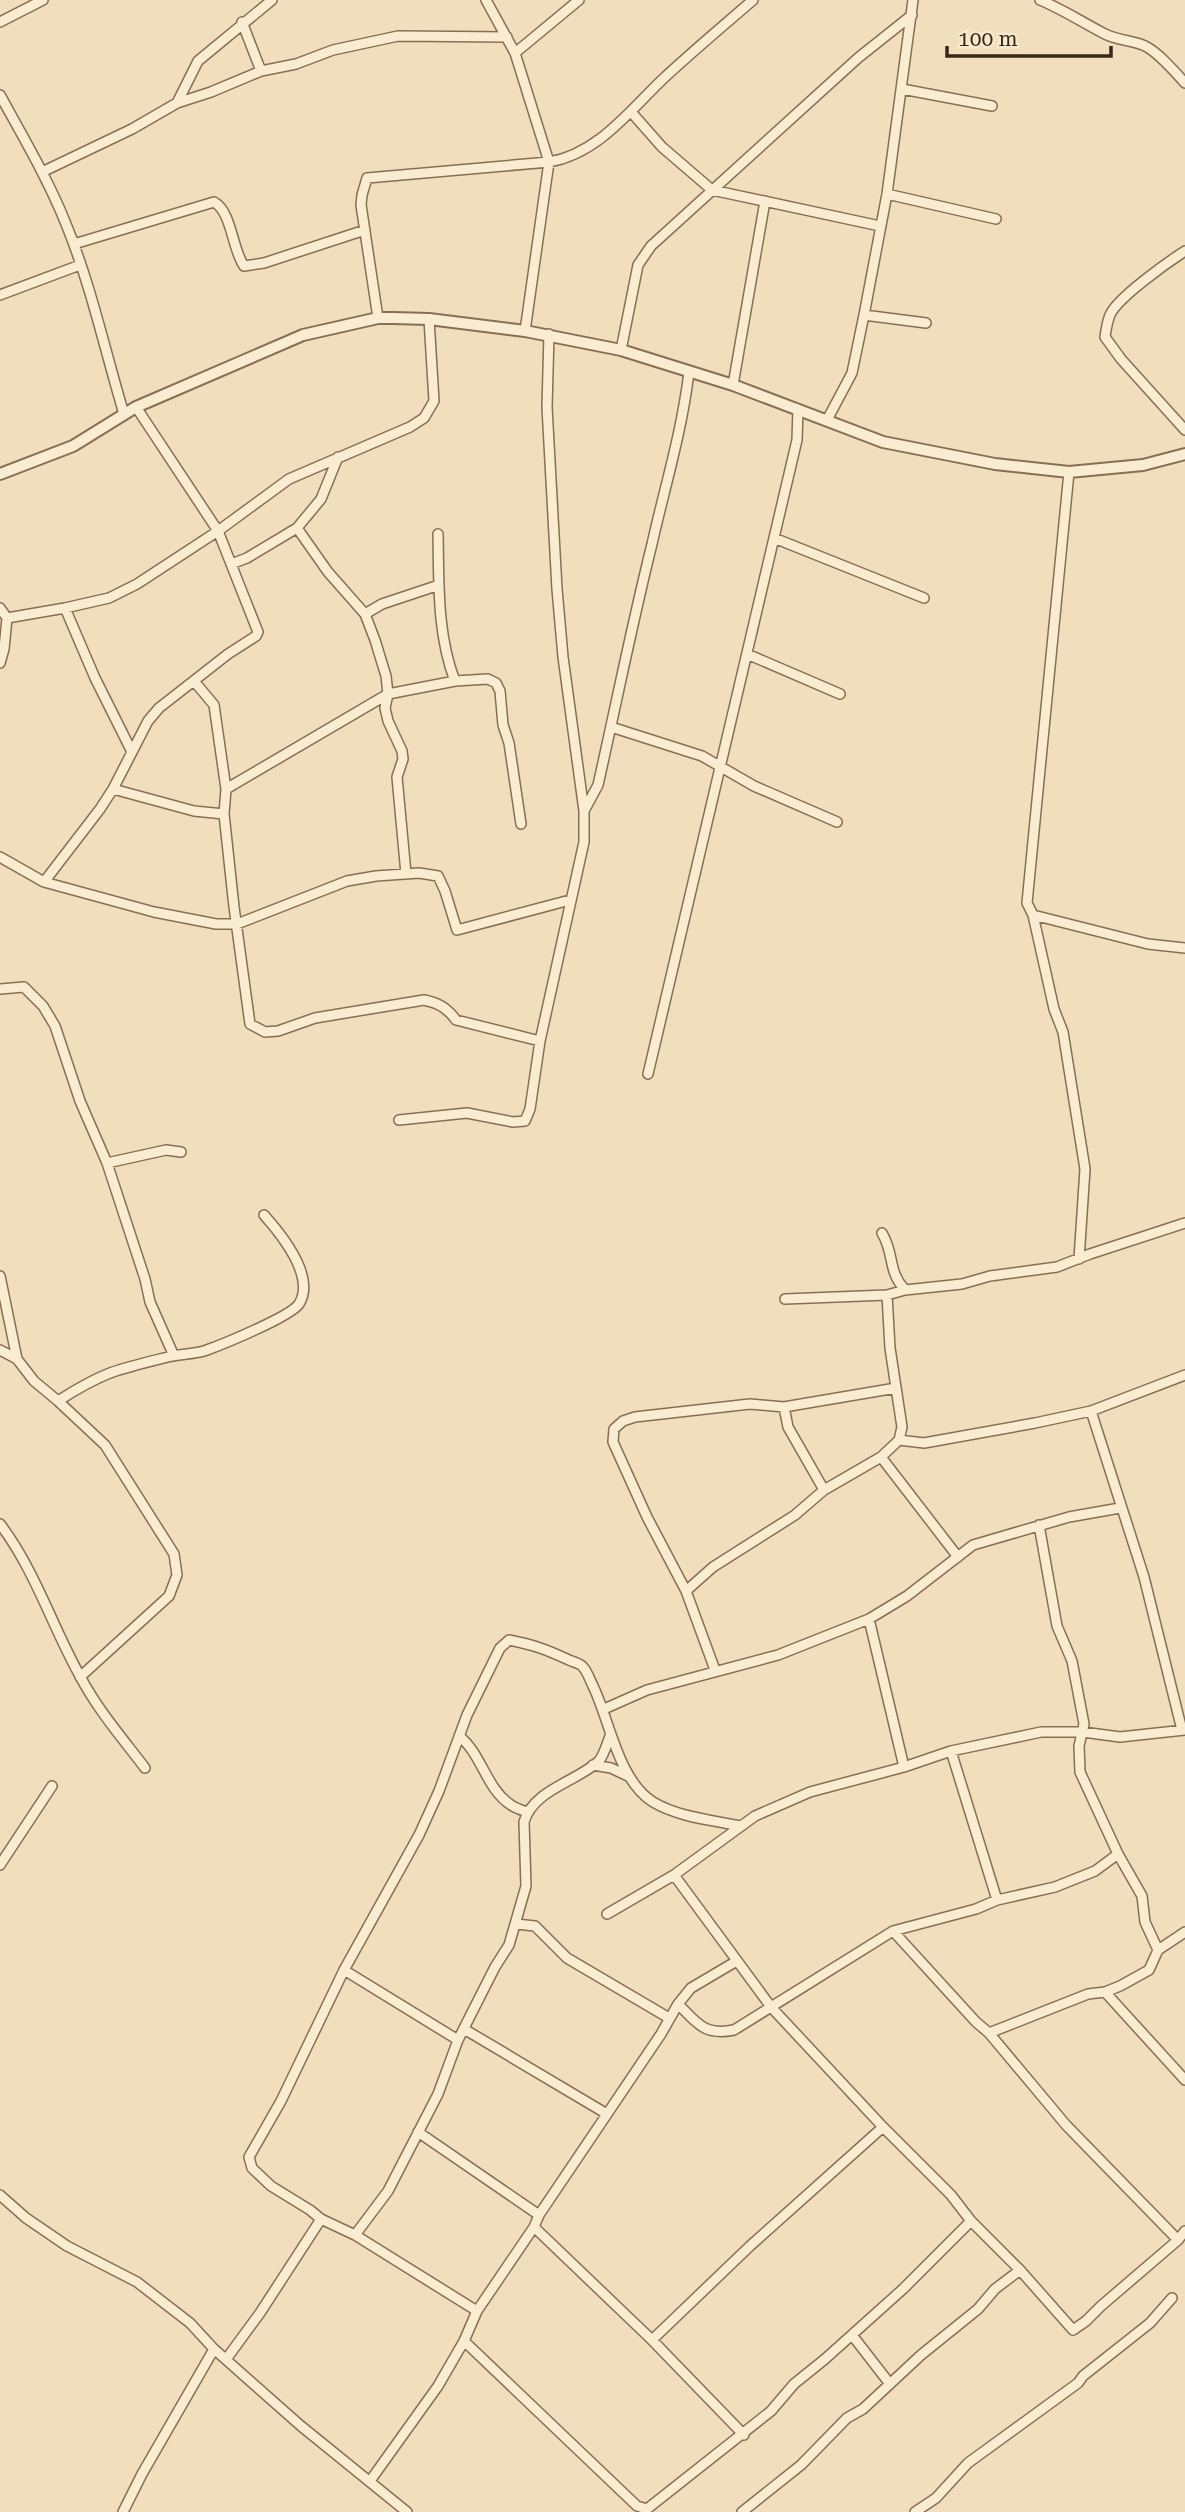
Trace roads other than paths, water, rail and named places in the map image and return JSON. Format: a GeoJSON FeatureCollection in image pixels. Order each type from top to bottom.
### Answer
{"type":"FeatureCollection","features":[{"type":"Feature","properties":{"kind":"street"},"geometry":{"type":"LineString","coordinates":[[0,22],[43,0]]}},
{"type":"Feature","properties":{"kind":"street"},"geometry":{"type":"LineString","coordinates":[[177,103],[198,61],[272,0]]}},
{"type":"Feature","properties":{"kind":"street"},"geometry":{"type":"LineString","coordinates":[[485,0],[515,53],[550,163],[525,331]]}},
{"type":"Feature","properties":{"kind":"street"},"geometry":{"type":"LineString","coordinates":[[515,53],[579,0]]}},
{"type":"Feature","properties":{"kind":"street"},"geometry":{"type":"LineString","coordinates":[[378,318],[362,195],[367,178],[550,163],[573,156],[632,113],[666,76],[753,0]]}},
{"type":"Feature","properties":{"kind":"street"},"geometry":{"type":"LineString","coordinates":[[827,420],[852,373],[864,315],[887,194],[912,0]]}},
{"type":"Feature","properties":{"kind":"street"},"geometry":{"type":"LineString","coordinates":[[1040,0],[1078,18],[1105,35],[1145,46],[1185,83]]}},
{"type":"Feature","properties":{"kind":"street"},"geometry":{"type":"LineString","coordinates":[[621,350],[638,265],[651,246],[803,111],[858,58],[912,15]]}},
{"type":"Feature","properties":{"kind":"street"},"geometry":{"type":"LineString","coordinates":[[243,22],[261,71]]}},
{"type":"Feature","properties":{"kind":"street"},"geometry":{"type":"LineString","coordinates":[[42,172],[132,129],[177,103],[261,71],[296,64],[333,50],[398,36],[508,37]]}},
{"type":"Feature","properties":{"kind":"street"},"geometry":{"type":"LineString","coordinates":[[902,89],[992,106]]}},
{"type":"Feature","properties":{"kind":"street"},"geometry":{"type":"LineString","coordinates":[[0,95],[42,172],[74,244],[124,414]]}},
{"type":"Feature","properties":{"kind":"street"},"geometry":{"type":"LineString","coordinates":[[632,113],[662,147],[712,190],[880,226]]}},
{"type":"Feature","properties":{"kind":"street"},"geometry":{"type":"LineString","coordinates":[[887,194],[996,219]]}},
{"type":"Feature","properties":{"kind":"street"},"geometry":{"type":"LineString","coordinates":[[733,385],[765,201]]}},
{"type":"Feature","properties":{"kind":"street"},"geometry":{"type":"LineString","coordinates":[[74,244],[214,202],[220,205],[225,214],[239,259],[244,266],[264,263],[365,230]]}},
{"type":"Feature","properties":{"kind":"street"},"geometry":{"type":"LineString","coordinates":[[1185,251],[1158,269],[1118,303],[1110,315],[1105,337],[1121,359],[1185,430]]}},
{"type":"Feature","properties":{"kind":"street"},"geometry":{"type":"LineString","coordinates":[[0,295],[80,265]]}},
{"type":"Feature","properties":{"kind":"street"},"geometry":{"type":"LineString","coordinates":[[864,315],[926,323]]}},
{"type":"Feature","properties":{"kind":"street"},"geometry":{"type":"LineString","coordinates":[[0,474],[73,446],[136,407],[303,335],[378,318],[429,318],[548,334],[621,350],[733,385],[883,442],[995,464],[1069,472],[1143,465],[1185,454]]}},
{"type":"Feature","properties":{"kind":"street"},"geometry":{"type":"LineString","coordinates":[[7,618],[109,598],[137,584],[218,531],[289,479],[410,427],[430,411],[434,401],[429,318]]}},
{"type":"Feature","properties":{"kind":"street"},"geometry":{"type":"LineString","coordinates":[[399,1120],[467,1113],[513,1122],[525,1121],[530,1110],[540,1041],[570,901],[580,867],[584,842],[584,811],[563,657],[557,589],[547,407],[548,334]]}},
{"type":"Feature","properties":{"kind":"street"},"geometry":{"type":"LineString","coordinates":[[584,811],[598,785],[652,542],[681,429],[689,372]]}},
{"type":"Feature","properties":{"kind":"street"},"geometry":{"type":"LineString","coordinates":[[44,882],[113,789],[148,721],[159,708],[258,632],[218,531],[136,407]]}},
{"type":"Feature","properties":{"kind":"street"},"geometry":{"type":"LineString","coordinates":[[648,1074],[797,440],[798,409]]}},
{"type":"Feature","properties":{"kind":"street"},"geometry":{"type":"LineString","coordinates":[[231,564],[247,558],[297,528],[321,499],[338,457]]}},
{"type":"Feature","properties":{"kind":"street"},"geometry":{"type":"LineString","coordinates":[[1069,472],[1027,903],[1033,915],[1054,1009],[1063,1032],[1085,1170],[1079,1259]]}},
{"type":"Feature","properties":{"kind":"street"},"geometry":{"type":"LineString","coordinates":[[297,528],[327,572],[365,614],[375,639],[386,676],[388,694],[385,708],[388,721],[404,760],[397,777],[406,874]]}},
{"type":"Feature","properties":{"kind":"street"},"geometry":{"type":"LineString","coordinates":[[438,534],[443,637],[447,661],[455,681]]}},
{"type":"Feature","properties":{"kind":"street"},"geometry":{"type":"LineString","coordinates":[[774,538],[925,598]]}},
{"type":"Feature","properties":{"kind":"street"},"geometry":{"type":"LineString","coordinates":[[365,614],[382,604],[439,585]]}},
{"type":"Feature","properties":{"kind":"street"},"geometry":{"type":"LineString","coordinates":[[0,608],[7,618],[0,663]]}},
{"type":"Feature","properties":{"kind":"street"},"geometry":{"type":"LineString","coordinates":[[65,608],[95,678],[132,752]]}},
{"type":"Feature","properties":{"kind":"street"},"geometry":{"type":"LineString","coordinates":[[747,654],[840,694]]}},
{"type":"Feature","properties":{"kind":"street"},"geometry":{"type":"LineString","coordinates":[[226,789],[388,694],[455,681],[488,679],[496,683],[500,691],[520,824]]}},
{"type":"Feature","properties":{"kind":"street"},"geometry":{"type":"LineString","coordinates":[[194,681],[214,705],[226,789],[223,814],[250,1024],[265,1032],[278,1031],[315,1018],[424,1000],[437,1003],[456,1020],[540,1041]]}},
{"type":"Feature","properties":{"kind":"street"},"geometry":{"type":"LineString","coordinates":[[611,727],[702,756],[754,786],[837,822]]}},
{"type":"Feature","properties":{"kind":"street"},"geometry":{"type":"LineString","coordinates":[[113,789],[194,811],[223,814]]}},
{"type":"Feature","properties":{"kind":"street"},"geometry":{"type":"LineString","coordinates":[[0,857],[44,882],[154,912],[216,924],[237,924],[348,881],[419,873],[438,876],[457,930],[570,901]]}},
{"type":"Feature","properties":{"kind":"street"},"geometry":{"type":"LineString","coordinates":[[1033,915],[1148,944],[1185,948]]}},
{"type":"Feature","properties":{"kind":"street"},"geometry":{"type":"LineString","coordinates":[[0,989],[24,987],[43,1006],[55,1026],[80,1101],[107,1163],[150,1302],[174,1356]]}},
{"type":"Feature","properties":{"kind":"street"},"geometry":{"type":"LineString","coordinates":[[107,1163],[166,1150],[181,1152]]}},
{"type":"Feature","properties":{"kind":"street"},"geometry":{"type":"LineString","coordinates":[[58,1401],[96,1378],[174,1356],[202,1352],[279,1319],[298,1306],[303,1286],[301,1273],[285,1238],[264,1215]]}},
{"type":"Feature","properties":{"kind":"street"},"geometry":{"type":"LineString","coordinates":[[785,1299],[887,1295],[1057,1267],[1185,1223]]}},
{"type":"Feature","properties":{"kind":"street"},"geometry":{"type":"LineString","coordinates":[[882,1233],[890,1251],[892,1273],[905,1290]]}},
{"type":"Feature","properties":{"kind":"street"},"geometry":{"type":"LineString","coordinates":[[0,1276],[17,1359]]}},
{"type":"Feature","properties":{"kind":"street"},"geometry":{"type":"LineString","coordinates":[[685,1591],[713,1567],[795,1515],[824,1490],[881,1457],[900,1440],[902,1427],[890,1348],[887,1295]]}},
{"type":"Feature","properties":{"kind":"street"},"geometry":{"type":"LineString","coordinates":[[0,1350],[17,1359],[34,1381],[104,1445],[174,1554],[177,1574],[169,1596],[80,1677]]}},
{"type":"Feature","properties":{"kind":"street"},"geometry":{"type":"LineString","coordinates":[[900,1440],[924,1443],[1091,1411],[1185,1375]]}},
{"type":"Feature","properties":{"kind":"street"},"geometry":{"type":"LineString","coordinates":[[715,1670],[685,1591],[613,1442],[614,1429],[623,1421],[635,1417],[750,1404],[784,1407],[896,1388]]}},
{"type":"Feature","properties":{"kind":"street"},"geometry":{"type":"LineString","coordinates":[[784,1407],[788,1427],[824,1490]]}},
{"type":"Feature","properties":{"kind":"street"},"geometry":{"type":"LineString","coordinates":[[607,1914],[674,1875],[755,1816],[810,1792],[904,1767],[951,1751],[1041,1732],[1083,1732],[1120,1737],[1183,1730],[1144,1577],[1091,1411]]}},
{"type":"Feature","properties":{"kind":"street"},"geometry":{"type":"LineString","coordinates":[[881,1457],[958,1557]]}},
{"type":"Feature","properties":{"kind":"street"},"geometry":{"type":"LineString","coordinates":[[604,1709],[647,1690],[778,1655],[869,1619],[907,1596],[973,1545],[1039,1525],[1120,1508]]}},
{"type":"Feature","properties":{"kind":"street"},"geometry":{"type":"LineString","coordinates":[[0,1524],[45,1602],[80,1677],[145,1768]]}},
{"type":"Feature","properties":{"kind":"street"},"geometry":{"type":"LineString","coordinates":[[1039,1525],[1057,1626],[1072,1661],[1084,1724],[1079,1746],[1080,1772],[1118,1854],[1142,1896],[1145,1922],[1158,1950]]}},
{"type":"Feature","properties":{"kind":"street"},"geometry":{"type":"LineString","coordinates":[[869,1619],[904,1767]]}},
{"type":"Feature","properties":{"kind":"street"},"geometry":{"type":"LineString","coordinates":[[477,2311],[355,2235],[321,2219],[271,2186],[252,2168],[249,2157],[281,2101],[344,1970],[419,1835],[459,1736],[500,1648],[509,1640],[543,1647],[582,1665],[604,1709],[610,1736],[630,1777],[644,1795],[655,1803],[688,1815],[740,1826]]}},
{"type":"Feature","properties":{"kind":"street"},"geometry":{"type":"LineString","coordinates":[[459,1736],[475,1752],[498,1793],[510,1805],[527,1812]]}},
{"type":"Feature","properties":{"kind":"street"},"geometry":{"type":"LineString","coordinates":[[355,2235],[388,2191],[438,2094],[457,2040],[495,1966],[509,1945],[526,1886],[524,1822],[527,1812],[563,1782],[601,1759],[610,1736]]}},
{"type":"Feature","properties":{"kind":"street"},"geometry":{"type":"LineString","coordinates":[[951,1751],[997,1900]]}},
{"type":"Feature","properties":{"kind":"street"},"geometry":{"type":"LineString","coordinates":[[593,1765],[611,1768],[630,1777]]}},
{"type":"Feature","properties":{"kind":"street"},"geometry":{"type":"LineString","coordinates":[[0,1864],[52,1786]]}},
{"type":"Feature","properties":{"kind":"street"},"geometry":{"type":"LineString","coordinates":[[678,2004],[698,2026],[734,2030],[893,1931],[1072,1880],[1095,1871],[1118,1854]]}},
{"type":"Feature","properties":{"kind":"street"},"geometry":{"type":"LineString","coordinates":[[674,1875],[771,2007],[943,2187],[971,2221],[1020,2270],[1073,2330],[1178,2240],[1185,2231]]}},
{"type":"Feature","properties":{"kind":"street"},"geometry":{"type":"LineString","coordinates":[[516,1924],[535,1926],[567,1958],[669,2018]]}},
{"type":"Feature","properties":{"kind":"street"},"geometry":{"type":"LineString","coordinates":[[893,1931],[975,2022],[989,2033],[1066,2125],[1178,2240]]}},
{"type":"Feature","properties":{"kind":"street"},"geometry":{"type":"LineString","coordinates":[[989,2033],[1079,1997],[1105,1992],[1149,1970],[1158,1950],[1185,1932]]}},
{"type":"Feature","properties":{"kind":"street"},"geometry":{"type":"LineString","coordinates":[[370,2481],[438,2386],[464,2341],[477,2311],[534,2227],[538,2214],[661,2034],[678,2004],[691,1988],[736,1962]]}},
{"type":"Feature","properties":{"kind":"street"},"geometry":{"type":"LineString","coordinates":[[344,1970],[457,2040]]}},
{"type":"Feature","properties":{"kind":"street"},"geometry":{"type":"LineString","coordinates":[[1105,1992],[1185,2080]]}},
{"type":"Feature","properties":{"kind":"street"},"geometry":{"type":"LineString","coordinates":[[464,2029],[607,2114]]}},
{"type":"Feature","properties":{"kind":"street"},"geometry":{"type":"LineString","coordinates":[[652,2340],[759,2238],[883,2127]]}},
{"type":"Feature","properties":{"kind":"street"},"geometry":{"type":"LineString","coordinates":[[418,2132],[538,2214]]}},
{"type":"Feature","properties":{"kind":"street"},"geometry":{"type":"LineString","coordinates":[[0,2196],[67,2246],[137,2281],[190,2323],[301,2426],[407,2512]]}},
{"type":"Feature","properties":{"kind":"street"},"geometry":{"type":"LineString","coordinates":[[227,2358],[260,2313],[321,2219]]}},
{"type":"Feature","properties":{"kind":"street"},"geometry":{"type":"LineString","coordinates":[[464,2341],[637,2506],[647,2509],[771,2411],[794,2384],[903,2289],[971,2221]]}},
{"type":"Feature","properties":{"kind":"street"},"geometry":{"type":"LineString","coordinates":[[534,2227],[652,2340],[744,2435]]}},
{"type":"Feature","properties":{"kind":"street"},"geometry":{"type":"LineString","coordinates":[[742,2512],[801,2465],[847,2418],[863,2409],[921,2354],[978,2309],[995,2289],[1020,2270]]}},
{"type":"Feature","properties":{"kind":"street"},"geometry":{"type":"LineString","coordinates":[[915,2512],[936,2498],[968,2463],[1078,2384],[1083,2376],[1150,2323],[1172,2298]]}},
{"type":"Feature","properties":{"kind":"street"},"geometry":{"type":"LineString","coordinates":[[852,2335],[890,2384]]}},
{"type":"Feature","properties":{"kind":"street"},"geometry":{"type":"LineString","coordinates":[[123,2512],[214,2348]]}}]}
